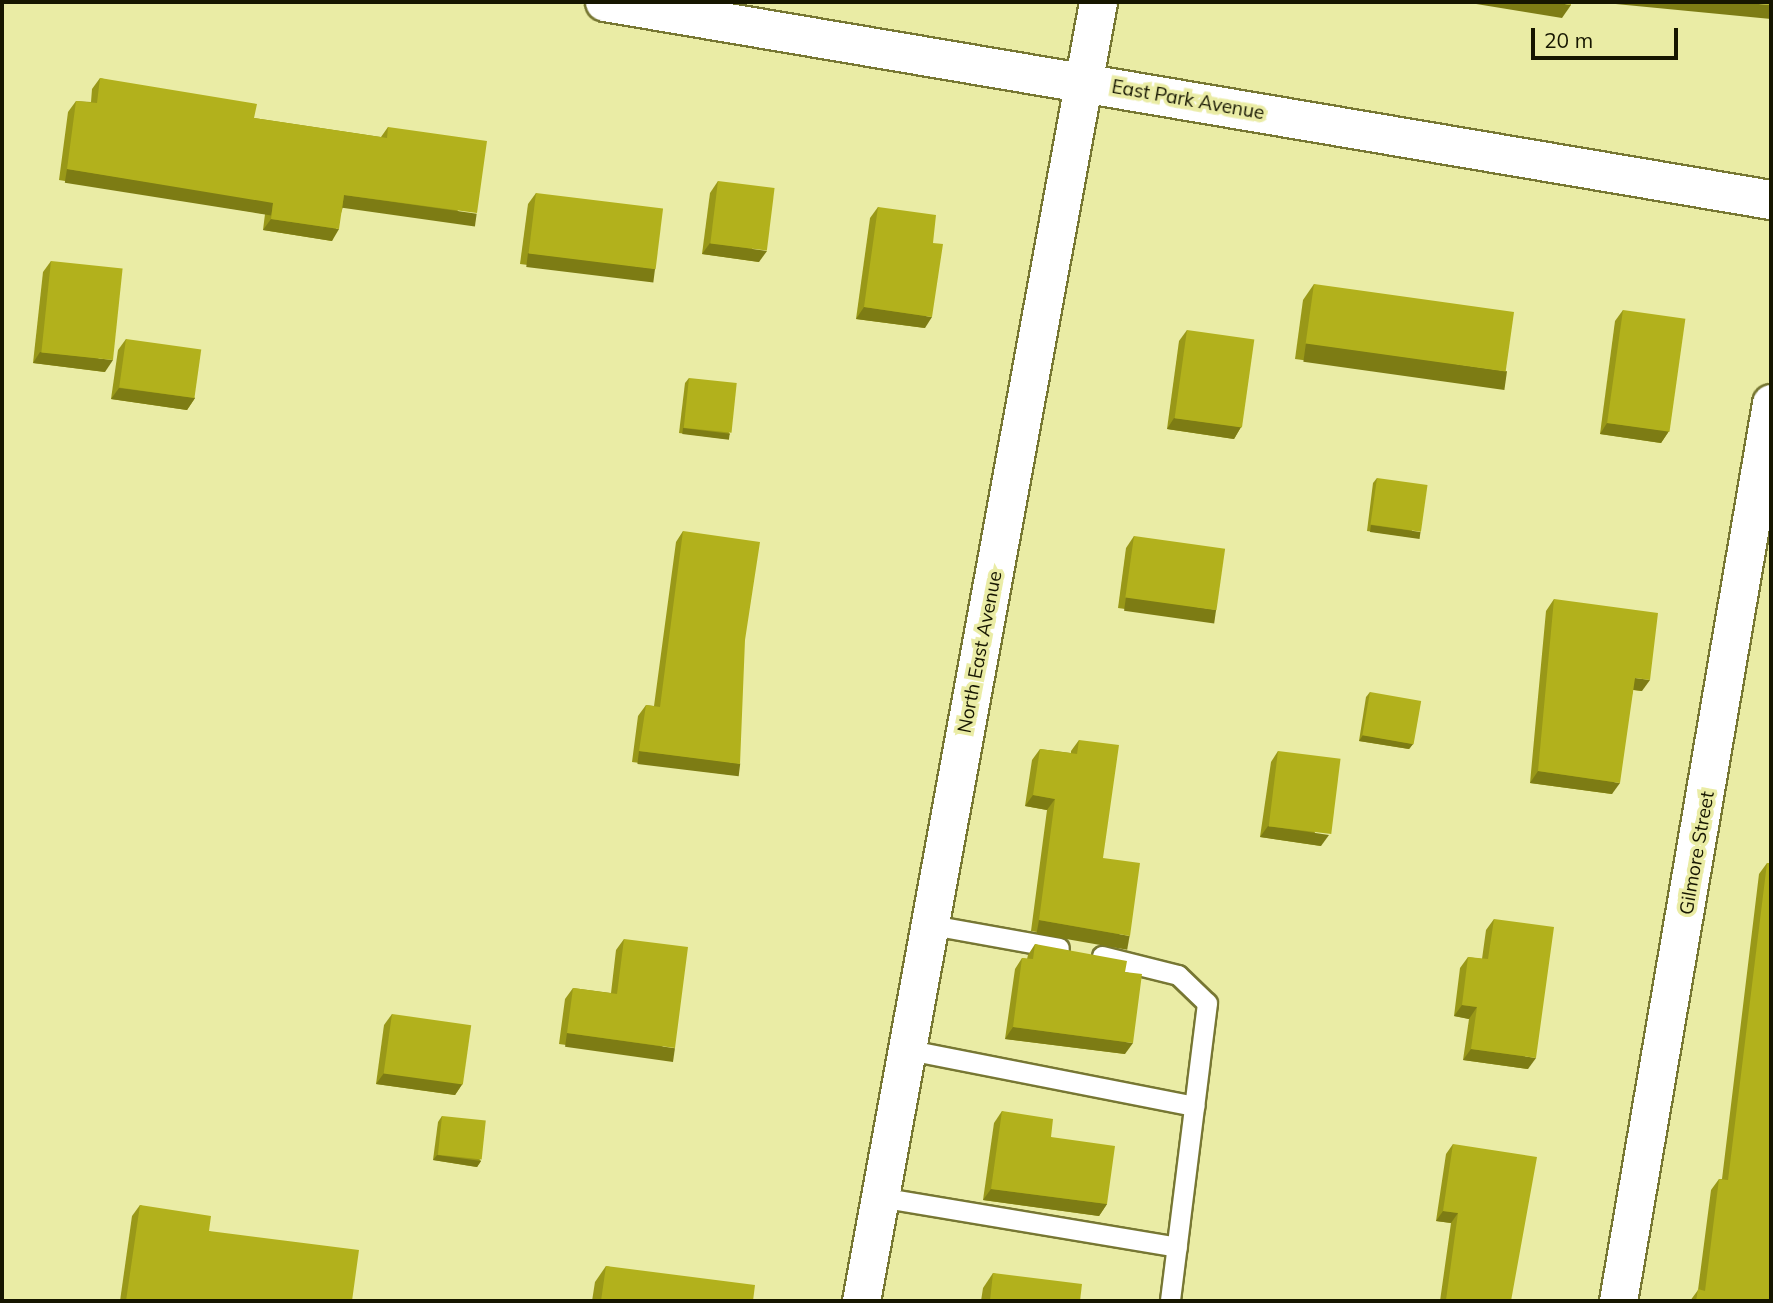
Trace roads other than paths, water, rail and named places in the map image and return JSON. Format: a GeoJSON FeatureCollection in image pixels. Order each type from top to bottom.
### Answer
{"type":"FeatureCollection","features":[{"type":"Feature","properties":{"kind":"main road","name":"East Park Avenue"},"geometry":{"type":"LineString","coordinates":[[605,2],[1771,200]]}},
{"type":"Feature","properties":{"kind":"street","name":"North East Avenue"},"geometry":{"type":"LineString","coordinates":[[861,1301],[926,924],[1098,2]]}},
{"type":"Feature","properties":{"kind":"street","name":"Gilmore Street"},"geometry":{"type":"LineString","coordinates":[[1618,1301],[1771,403]]}},
{"type":"Feature","properties":{"kind":"lane"},"geometry":{"type":"LineString","coordinates":[[926,924],[1145,964],[1178,975],[1207,1003],[1170,1301]]}},
{"type":"Feature","properties":{"kind":"lane"},"geometry":{"type":"LineString","coordinates":[[904,1049],[1195,1106]]}},
{"type":"Feature","properties":{"kind":"lane"},"geometry":{"type":"LineString","coordinates":[[879,1196],[1177,1247]]}}]}
